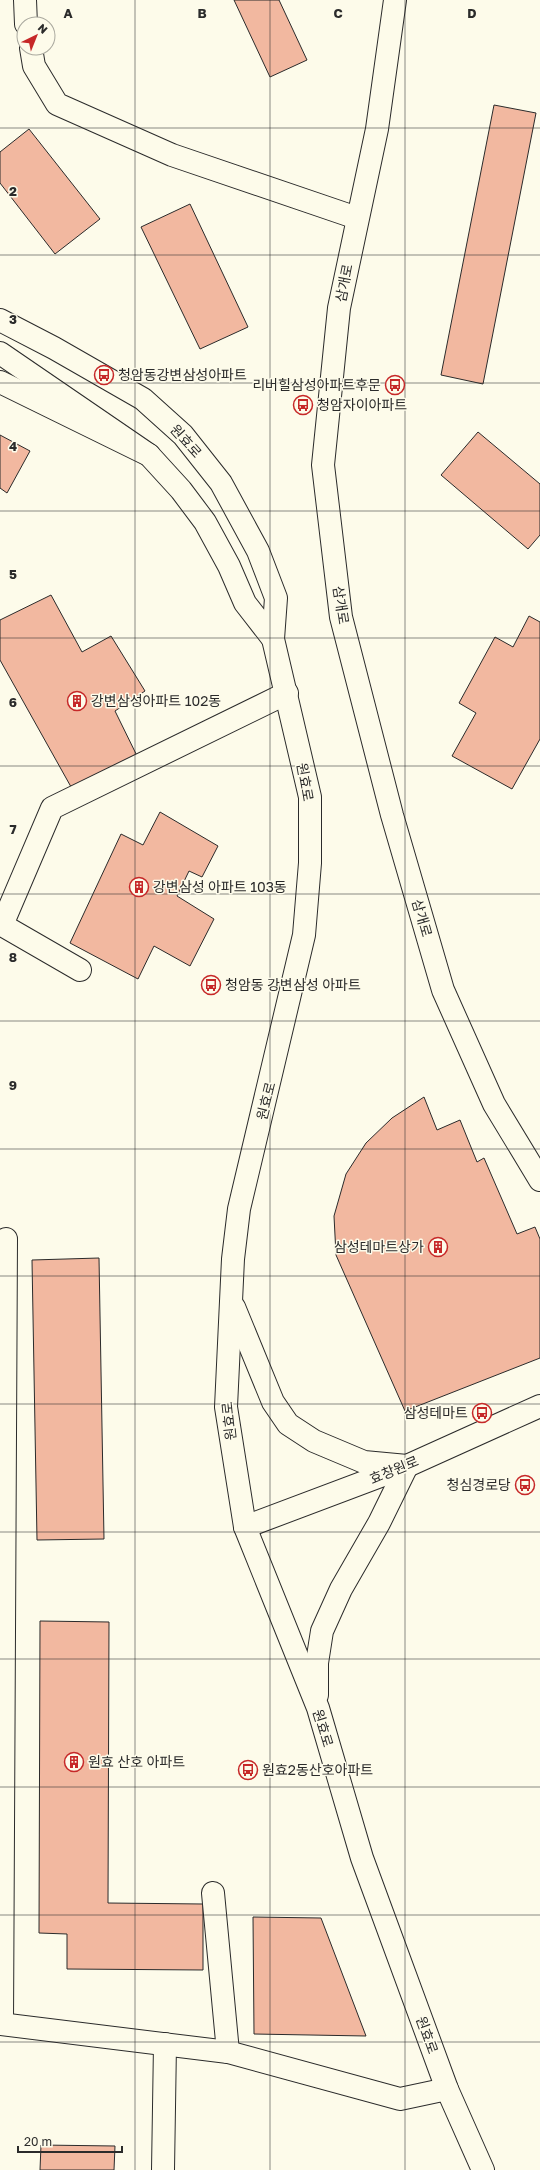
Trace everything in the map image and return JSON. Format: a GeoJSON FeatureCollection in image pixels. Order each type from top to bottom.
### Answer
{"type":"FeatureCollection","features":[{"type":"Feature","properties":{"kind":"main road"},"geometry":{"type":"LineString","coordinates":[[25,0],[26,16]]}},
{"type":"Feature","properties":{"kind":"main road","name":"삼개로"},"geometry":{"type":"LineString","coordinates":[[395,0],[377,129],[339,308],[323,465],[341,617],[392,815],[443,990],[494,1104],[540,1180]]}},
{"type":"Feature","properties":{"kind":"main road"},"geometry":{"type":"LineString","coordinates":[[32,56],[34,66],[57,104],[172,155],[358,218]]}},
{"type":"Feature","properties":{"kind":"main road","name":"원효로"},"geometry":{"type":"LineString","coordinates":[[0,320],[54,348],[143,399],[183,435],[221,483],[258,551],[276,598],[273,640],[287,693],[310,797],[310,863],[304,935],[238,1209],[231,1301],[226,1406],[245,1527],[318,1708],[362,1858],[447,2089],[483,2170]]}},
{"type":"Feature","properties":{"kind":"main road"},"geometry":{"type":"LineString","coordinates":[[0,353],[149,456]]}},
{"type":"Feature","properties":{"kind":"main road","name":"원효로"},"geometry":{"type":"LineString","coordinates":[[0,382],[149,456],[181,490],[205,522],[229,566],[245,603],[273,640]]}},
{"type":"Feature","properties":{"kind":"main road"},"geometry":{"type":"LineString","coordinates":[[80,970],[2,925],[52,808],[287,693]]}},
{"type":"Feature","properties":{"kind":"main road"},"geometry":{"type":"LineString","coordinates":[[6,1239],[1,2024],[228,2052],[400,2099],[447,2089]]}},
{"type":"Feature","properties":{"kind":"main road"},"geometry":{"type":"LineString","coordinates":[[231,1301],[273,1402],[288,1424],[314,1441],[364,1462],[407,1466],[379,1523],[341,1589],[322,1631],[317,1664],[318,1708]]}},
{"type":"Feature","properties":{"kind":"main road","name":"효창원로"},"geometry":{"type":"LineString","coordinates":[[245,1527],[407,1466],[540,1406]]}},
{"type":"Feature","properties":{"kind":"main road"},"geometry":{"type":"LineString","coordinates":[[213,1893],[228,2052]]}},
{"type":"Feature","properties":{"kind":"main road"},"geometry":{"type":"LineString","coordinates":[[163,2170],[165,2044]]}},
{"type":"Feature","properties":{"kind":"building"},"geometry":{"type":"Polygon","coordinates":[[[234,0],[279,0],[307,60],[270,77],[234,0]]]}},
{"type":"Feature","properties":{"kind":"building"},"geometry":{"type":"Polygon","coordinates":[[[494,105],[536,113],[483,384],[441,375],[494,105]]]}},
{"type":"Feature","properties":{"kind":"building"},"geometry":{"type":"Polygon","coordinates":[[[29,129],[100,219],[55,254],[0,183],[0,152],[29,129]]]}},
{"type":"Feature","properties":{"kind":"building"},"geometry":{"type":"Polygon","coordinates":[[[190,204],[248,327],[200,349],[141,227],[190,204]]]}},
{"type":"Feature","properties":{"kind":"building"},"geometry":{"type":"Polygon","coordinates":[[[478,432],[540,484],[540,535],[528,549],[441,475],[478,432]]]}},
{"type":"Feature","properties":{"kind":"building"},"geometry":{"type":"Polygon","coordinates":[[[0,435],[30,451],[7,493],[0,488],[0,435]]]}},
{"type":"Feature","properties":{"kind":"building","name":"강변삼성아파트 102동"},"geometry":{"type":"Polygon","coordinates":[[[51,595],[82,652],[111,636],[145,691],[115,711],[141,764],[75,794],[0,660],[0,620],[51,595]]]}},
{"type":"Feature","properties":{"kind":"building"},"geometry":{"type":"Polygon","coordinates":[[[529,616],[540,622],[540,739],[512,789],[452,756],[476,713],[459,703],[495,637],[513,647],[529,616]]]}},
{"type":"Feature","properties":{"kind":"building","name":"강변삼성 아파트 103동"},"geometry":{"type":"Polygon","coordinates":[[[160,812],[218,846],[202,877],[189,871],[177,896],[214,919],[190,966],[154,946],[138,979],[70,943],[121,834],[143,845],[160,812]]]}},
{"type":"Feature","properties":{"kind":"building","name":"삼성테마트상가"},"geometry":{"type":"Polygon","coordinates":[[[424,1097],[437,1130],[460,1120],[477,1162],[484,1158],[517,1234],[535,1227],[540,1239],[540,1358],[405,1411],[336,1255],[334,1216],[346,1174],[366,1143],[392,1118],[424,1097]]]}},
{"type":"Feature","properties":{"kind":"building"},"geometry":{"type":"Polygon","coordinates":[[[99,1258],[104,1539],[37,1540],[32,1260],[99,1258]]]}},
{"type":"Feature","properties":{"kind":"building","name":"원효 산호 아파트"},"geometry":{"type":"Polygon","coordinates":[[[40,1621],[109,1622],[108,1903],[203,1904],[203,1970],[67,1969],[67,1934],[39,1933],[40,1621]]]}},
{"type":"Feature","properties":{"kind":"building"},"geometry":{"type":"Polygon","coordinates":[[[253,1917],[321,1918],[366,2036],[254,2034],[253,1917]]]}},
{"type":"Feature","properties":{"kind":"building"},"geometry":{"type":"Polygon","coordinates":[[[41,2145],[115,2146],[114,2170],[40,2170],[41,2145]]]}},
{"type":"Feature","properties":{"kind":"place","name":"청암동강변삼성아파트"},"geometry":{"type":"Point","coordinates":[104,375]}},
{"type":"Feature","properties":{"kind":"place","name":"리버힐삼성아파트후문"},"geometry":{"type":"Point","coordinates":[395,385]}},
{"type":"Feature","properties":{"kind":"place","name":"청암자이아파트"},"geometry":{"type":"Point","coordinates":[303,405]}},
{"type":"Feature","properties":{"kind":"place","name":"강변삼성아파트 102동"},"geometry":{"type":"Point","coordinates":[77,701]}},
{"type":"Feature","properties":{"kind":"place","name":"강변삼성 아파트 103동"},"geometry":{"type":"Point","coordinates":[139,887]}},
{"type":"Feature","properties":{"kind":"place","name":"청암동 강변삼성 아파트"},"geometry":{"type":"Point","coordinates":[211,985]}},
{"type":"Feature","properties":{"kind":"place","name":"삼성테마트상가"},"geometry":{"type":"Point","coordinates":[438,1247]}},
{"type":"Feature","properties":{"kind":"place","name":"삼성테마트"},"geometry":{"type":"Point","coordinates":[482,1413]}},
{"type":"Feature","properties":{"kind":"place","name":"청심경로당"},"geometry":{"type":"Point","coordinates":[525,1485]}},
{"type":"Feature","properties":{"kind":"place","name":"원효 산호 아파트"},"geometry":{"type":"Point","coordinates":[74,1762]}},
{"type":"Feature","properties":{"kind":"place","name":"원효2동산호아파트"},"geometry":{"type":"Point","coordinates":[248,1770]}}]}
